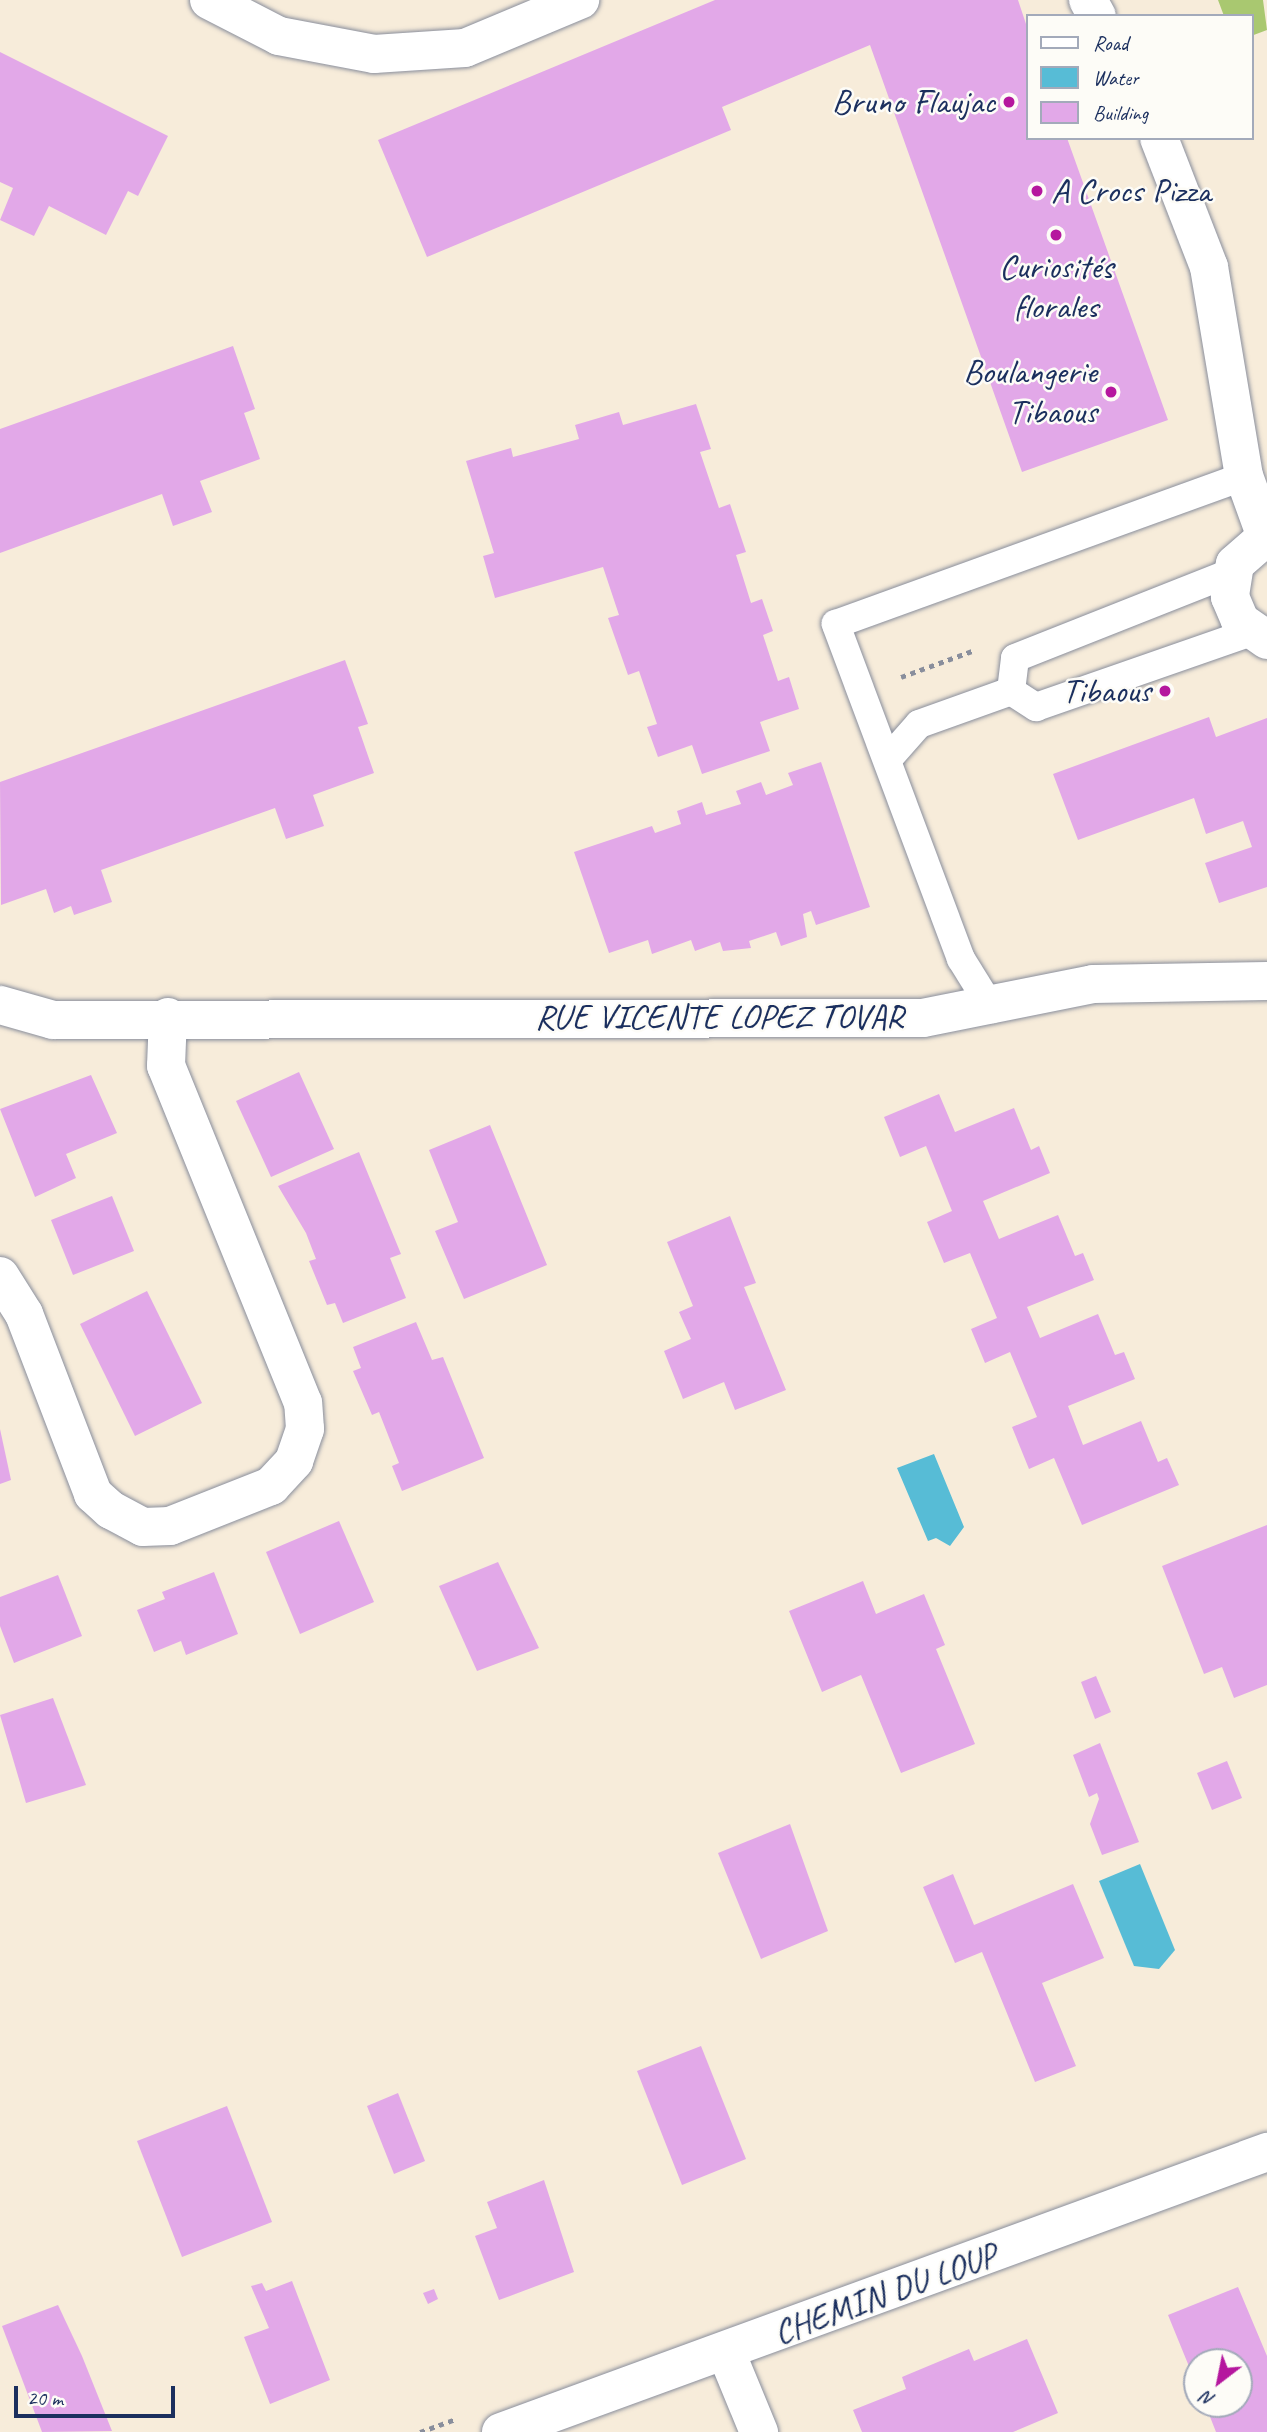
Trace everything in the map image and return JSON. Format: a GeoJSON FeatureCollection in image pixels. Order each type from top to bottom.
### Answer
{"type":"FeatureCollection","features":[{"type":"Feature","properties":{"kind":"street"},"geometry":{"type":"LineString","coordinates":[[209,0],[279,36],[374,54],[466,48],[580,0]]}},
{"type":"Feature","properties":{"kind":"street"},"geometry":{"type":"LineString","coordinates":[[1160,140],[1209,267],[1244,476],[1266,536],[1244,551],[1230,573],[1232,607],[1259,636]]}},
{"type":"Feature","properties":{"kind":"street","name":"RUE VICENTE LOPEZ TOVAR"},"geometry":{"type":"LineString","coordinates":[[0,1005],[52,1020],[168,1017],[923,1018],[992,1009],[1093,984],[1267,981]]}},
{"type":"Feature","properties":{"kind":"street"},"geometry":{"type":"LineString","coordinates":[[0,1276],[24,1314],[93,1494],[111,1510],[143,1527],[170,1526],[271,1486],[294,1461],[305,1429],[303,1403],[166,1066],[168,1017]]}},
{"type":"Feature","properties":{"kind":"street","name":"CHEMIN DU LOUP"},"geometry":{"type":"LineString","coordinates":[[501,2432],[726,2352],[1267,2152]]}},
{"type":"Feature","properties":{"kind":"street"},"geometry":{"type":"LineString","coordinates":[[726,2352],[760,2432]]}},
{"type":"Feature","properties":{"kind":"lane"},"geometry":{"type":"LineString","coordinates":[[992,1009],[961,959],[889,758],[836,624],[1244,476]]}},
{"type":"Feature","properties":{"kind":"lane"},"geometry":{"type":"LineString","coordinates":[[1011,691],[1015,658],[1230,573]]}},
{"type":"Feature","properties":{"kind":"lane"},"geometry":{"type":"LineString","coordinates":[[1011,691],[1036,707],[1259,636]]}},
{"type":"Feature","properties":{"kind":"lane"},"geometry":{"type":"LineString","coordinates":[[889,758],[919,724],[1011,691]]}},
{"type":"Feature","properties":{"kind":"green space"},"geometry":{"type":"Polygon","coordinates":[[[1218,0],[1263,0],[1267,30],[1253,35],[1253,14],[1223,14],[1218,0]]]}},
{"type":"Feature","properties":{"kind":"water"},"geometry":{"type":"Polygon","coordinates":[[[934,1454],[964,1527],[950,1546],[936,1538],[928,1541],[897,1468],[934,1454]]]}},
{"type":"Feature","properties":{"kind":"water"},"geometry":{"type":"Polygon","coordinates":[[[1140,1864],[1175,1950],[1159,1969],[1134,1966],[1099,1881],[1140,1864]]]}},
{"type":"Feature","properties":{"kind":"building"},"geometry":{"type":"Polygon","coordinates":[[[715,0],[1018,0],[1026,24],[1026,140],[1068,140],[1168,420],[1022,472],[870,45],[722,107],[731,130],[427,257],[378,140],[715,0]]]}},
{"type":"Feature","properties":{"kind":"building"},"geometry":{"type":"Polygon","coordinates":[[[0,52],[168,136],[138,196],[128,191],[106,235],[49,206],[34,236],[0,220],[13,188],[0,182],[0,52]]]}},
{"type":"Feature","properties":{"kind":"building"},"geometry":{"type":"Polygon","coordinates":[[[233,346],[255,409],[244,413],[260,459],[200,481],[212,512],[173,526],[162,494],[0,553],[0,429],[233,346]]]}},
{"type":"Feature","properties":{"kind":"building"},"geometry":{"type":"Polygon","coordinates":[[[696,404],[711,449],[700,452],[719,508],[730,504],[746,552],[736,555],[751,603],[762,599],[773,631],[763,635],[778,681],[789,677],[799,709],[760,722],[770,751],[702,774],[692,745],[658,757],[647,727],[657,724],[639,671],[628,675],[608,618],[619,615],[603,567],[495,598],[483,556],[494,553],[466,461],[511,448],[513,457],[579,439],[575,425],[619,412],[623,425],[696,404]]]}},
{"type":"Feature","properties":{"kind":"building"},"geometry":{"type":"Polygon","coordinates":[[[345,660],[368,724],[358,727],[374,773],[313,795],[324,826],[286,839],[275,808],[101,870],[112,902],[74,915],[71,906],[54,913],[46,889],[1,905],[0,782],[345,660]]]}},
{"type":"Feature","properties":{"kind":"building"},"geometry":{"type":"Polygon","coordinates":[[[1209,717],[1216,737],[1267,718],[1267,887],[1219,903],[1205,863],[1252,847],[1243,821],[1206,834],[1194,798],[1078,840],[1053,774],[1209,717]]]}},
{"type":"Feature","properties":{"kind":"building"},"geometry":{"type":"Polygon","coordinates":[[[821,762],[870,907],[816,925],[811,911],[803,914],[807,937],[781,946],[776,932],[749,941],[751,948],[723,951],[720,942],[695,951],[691,940],[652,954],[648,940],[609,953],[574,852],[652,826],[655,833],[681,824],[677,811],[702,802],[706,815],[741,804],[736,791],[761,782],[766,795],[793,785],[788,773],[821,762]]]}},
{"type":"Feature","properties":{"kind":"building"},"geometry":{"type":"Polygon","coordinates":[[[299,1072],[334,1149],[271,1177],[236,1101],[299,1072]]]}},
{"type":"Feature","properties":{"kind":"building"},"geometry":{"type":"Polygon","coordinates":[[[91,1075],[117,1133],[66,1154],[76,1178],[35,1197],[0,1109],[91,1075]]]}},
{"type":"Feature","properties":{"kind":"building"},"geometry":{"type":"Polygon","coordinates":[[[939,1094],[955,1132],[1014,1108],[1031,1150],[1039,1146],[1050,1173],[983,1201],[999,1239],[1058,1215],[1075,1256],[1083,1253],[1094,1280],[1027,1307],[1040,1338],[1098,1314],[1115,1355],[1124,1352],[1135,1379],[1068,1406],[1083,1445],[1141,1421],[1158,1462],[1167,1458],[1179,1485],[1082,1525],[1054,1458],[1029,1469],[1012,1427],[1037,1417],[1010,1352],[985,1363],[971,1329],[997,1318],[970,1253],[944,1263],[927,1222],[952,1211],[926,1146],[900,1157],[884,1117],[939,1094]]]}},
{"type":"Feature","properties":{"kind":"building"},"geometry":{"type":"Polygon","coordinates":[[[490,1125],[547,1265],[464,1299],[435,1231],[458,1222],[429,1150],[490,1125]]]}},
{"type":"Feature","properties":{"kind":"building"},"geometry":{"type":"Polygon","coordinates":[[[359,1152],[401,1254],[390,1258],[406,1298],[343,1323],[335,1303],[327,1305],[309,1261],[316,1259],[306,1233],[278,1186],[359,1152]]]}},
{"type":"Feature","properties":{"kind":"building"},"geometry":{"type":"Polygon","coordinates":[[[112,1196],[134,1251],[73,1275],[51,1220],[112,1196]]]}},
{"type":"Feature","properties":{"kind":"building"},"geometry":{"type":"Polygon","coordinates":[[[730,1216],[756,1283],[744,1287],[786,1390],[735,1410],[724,1382],[683,1399],[664,1351],[691,1339],[679,1312],[693,1306],[667,1242],[730,1216]]]}},
{"type":"Feature","properties":{"kind":"building"},"geometry":{"type":"Polygon","coordinates":[[[147,1291],[202,1403],[135,1436],[80,1324],[147,1291]]]}},
{"type":"Feature","properties":{"kind":"building"},"geometry":{"type":"Polygon","coordinates":[[[416,1322],[432,1360],[443,1357],[484,1458],[402,1491],[392,1466],[399,1463],[379,1412],[372,1415],[353,1371],[361,1368],[353,1347],[416,1322]]]}},
{"type":"Feature","properties":{"kind":"building"},"geometry":{"type":"Polygon","coordinates":[[[0,1429],[11,1480],[0,1484],[0,1429]]]}},
{"type":"Feature","properties":{"kind":"building"},"geometry":{"type":"Polygon","coordinates":[[[339,1521],[374,1602],[300,1634],[266,1552],[339,1521]]]}},
{"type":"Feature","properties":{"kind":"building"},"geometry":{"type":"Polygon","coordinates":[[[1267,1525],[1267,1685],[1234,1698],[1222,1667],[1204,1674],[1162,1566],[1267,1525]]]}},
{"type":"Feature","properties":{"kind":"building"},"geometry":{"type":"Polygon","coordinates":[[[498,1562],[539,1648],[477,1671],[439,1586],[498,1562]]]}},
{"type":"Feature","properties":{"kind":"building"},"geometry":{"type":"Polygon","coordinates":[[[214,1572],[238,1634],[186,1655],[181,1641],[154,1652],[137,1610],[165,1599],[162,1592],[214,1572]]]}},
{"type":"Feature","properties":{"kind":"building"},"geometry":{"type":"Polygon","coordinates":[[[58,1575],[82,1636],[14,1663],[0,1626],[0,1597],[58,1575]]]}},
{"type":"Feature","properties":{"kind":"building"},"geometry":{"type":"Polygon","coordinates":[[[863,1581],[876,1614],[924,1594],[945,1645],[936,1649],[975,1744],[901,1773],[861,1675],[822,1692],[789,1611],[863,1581]]]}},
{"type":"Feature","properties":{"kind":"building"},"geometry":{"type":"Polygon","coordinates":[[[1096,1676],[1111,1712],[1095,1719],[1081,1682],[1096,1676]]]}},
{"type":"Feature","properties":{"kind":"building"},"geometry":{"type":"Polygon","coordinates":[[[53,1698],[86,1785],[26,1803],[0,1715],[53,1698]]]}},
{"type":"Feature","properties":{"kind":"building"},"geometry":{"type":"Polygon","coordinates":[[[1100,1743],[1139,1842],[1102,1855],[1090,1824],[1099,1799],[1097,1793],[1089,1797],[1073,1755],[1100,1743]]]}},
{"type":"Feature","properties":{"kind":"building"},"geometry":{"type":"Polygon","coordinates":[[[1227,1761],[1242,1798],[1212,1810],[1197,1773],[1227,1761]]]}},
{"type":"Feature","properties":{"kind":"building"},"geometry":{"type":"Polygon","coordinates":[[[790,1824],[828,1931],[761,1959],[718,1853],[790,1824]]]}},
{"type":"Feature","properties":{"kind":"building"},"geometry":{"type":"Polygon","coordinates":[[[953,1874],[974,1925],[1073,1884],[1104,1958],[1042,1983],[1076,2066],[1035,2082],[982,1952],[955,1963],[923,1887],[953,1874]]]}},
{"type":"Feature","properties":{"kind":"building"},"geometry":{"type":"Polygon","coordinates":[[[701,2046],[746,2159],[682,2185],[637,2071],[701,2046]]]}},
{"type":"Feature","properties":{"kind":"building"},"geometry":{"type":"Polygon","coordinates":[[[398,2093],[425,2161],[394,2174],[367,2106],[398,2093]]]}},
{"type":"Feature","properties":{"kind":"building"},"geometry":{"type":"Polygon","coordinates":[[[227,2106],[272,2222],[182,2257],[137,2141],[227,2106]]]}},
{"type":"Feature","properties":{"kind":"building"},"geometry":{"type":"Polygon","coordinates":[[[544,2180],[574,2272],[499,2300],[475,2236],[497,2228],[487,2202],[544,2180]]]}},
{"type":"Feature","properties":{"kind":"building"},"geometry":{"type":"Polygon","coordinates":[[[292,2281],[330,2380],[270,2404],[244,2337],[269,2328],[251,2286],[262,2283],[266,2291],[292,2281]]]}},
{"type":"Feature","properties":{"kind":"building"},"geometry":{"type":"Polygon","coordinates":[[[1238,2287],[1267,2356],[1267,2432],[1216,2432],[1210,2418],[1253,2418],[1253,2348],[1183,2348],[1183,2352],[1168,2315],[1238,2287]]]}},
{"type":"Feature","properties":{"kind":"building"},"geometry":{"type":"Polygon","coordinates":[[[434,2289],[438,2299],[428,2304],[423,2293],[434,2289]]]}},
{"type":"Feature","properties":{"kind":"building"},"geometry":{"type":"Polygon","coordinates":[[[58,2305],[112,2431],[42,2432],[2,2326],[58,2305]]]}},
{"type":"Feature","properties":{"kind":"building"},"geometry":{"type":"Polygon","coordinates":[[[1027,2339],[1058,2413],[1013,2432],[862,2432],[853,2410],[906,2389],[902,2377],[969,2349],[974,2361],[1027,2339]]]}},
{"type":"Feature","properties":{"kind":"place","name":"Bruno Flaujac"},"geometry":{"type":"Point","coordinates":[1009,102]}},
{"type":"Feature","properties":{"kind":"place","name":"A Crocs Pizza"},"geometry":{"type":"Point","coordinates":[1037,191]}},
{"type":"Feature","properties":{"kind":"place","name":"Curiosités florales"},"geometry":{"type":"Point","coordinates":[1056,235]}},
{"type":"Feature","properties":{"kind":"place","name":"Boulangerie Tibaous"},"geometry":{"type":"Point","coordinates":[1111,392]}},
{"type":"Feature","properties":{"kind":"place","name":"Tibaous"},"geometry":{"type":"Point","coordinates":[1165,691]}}]}
